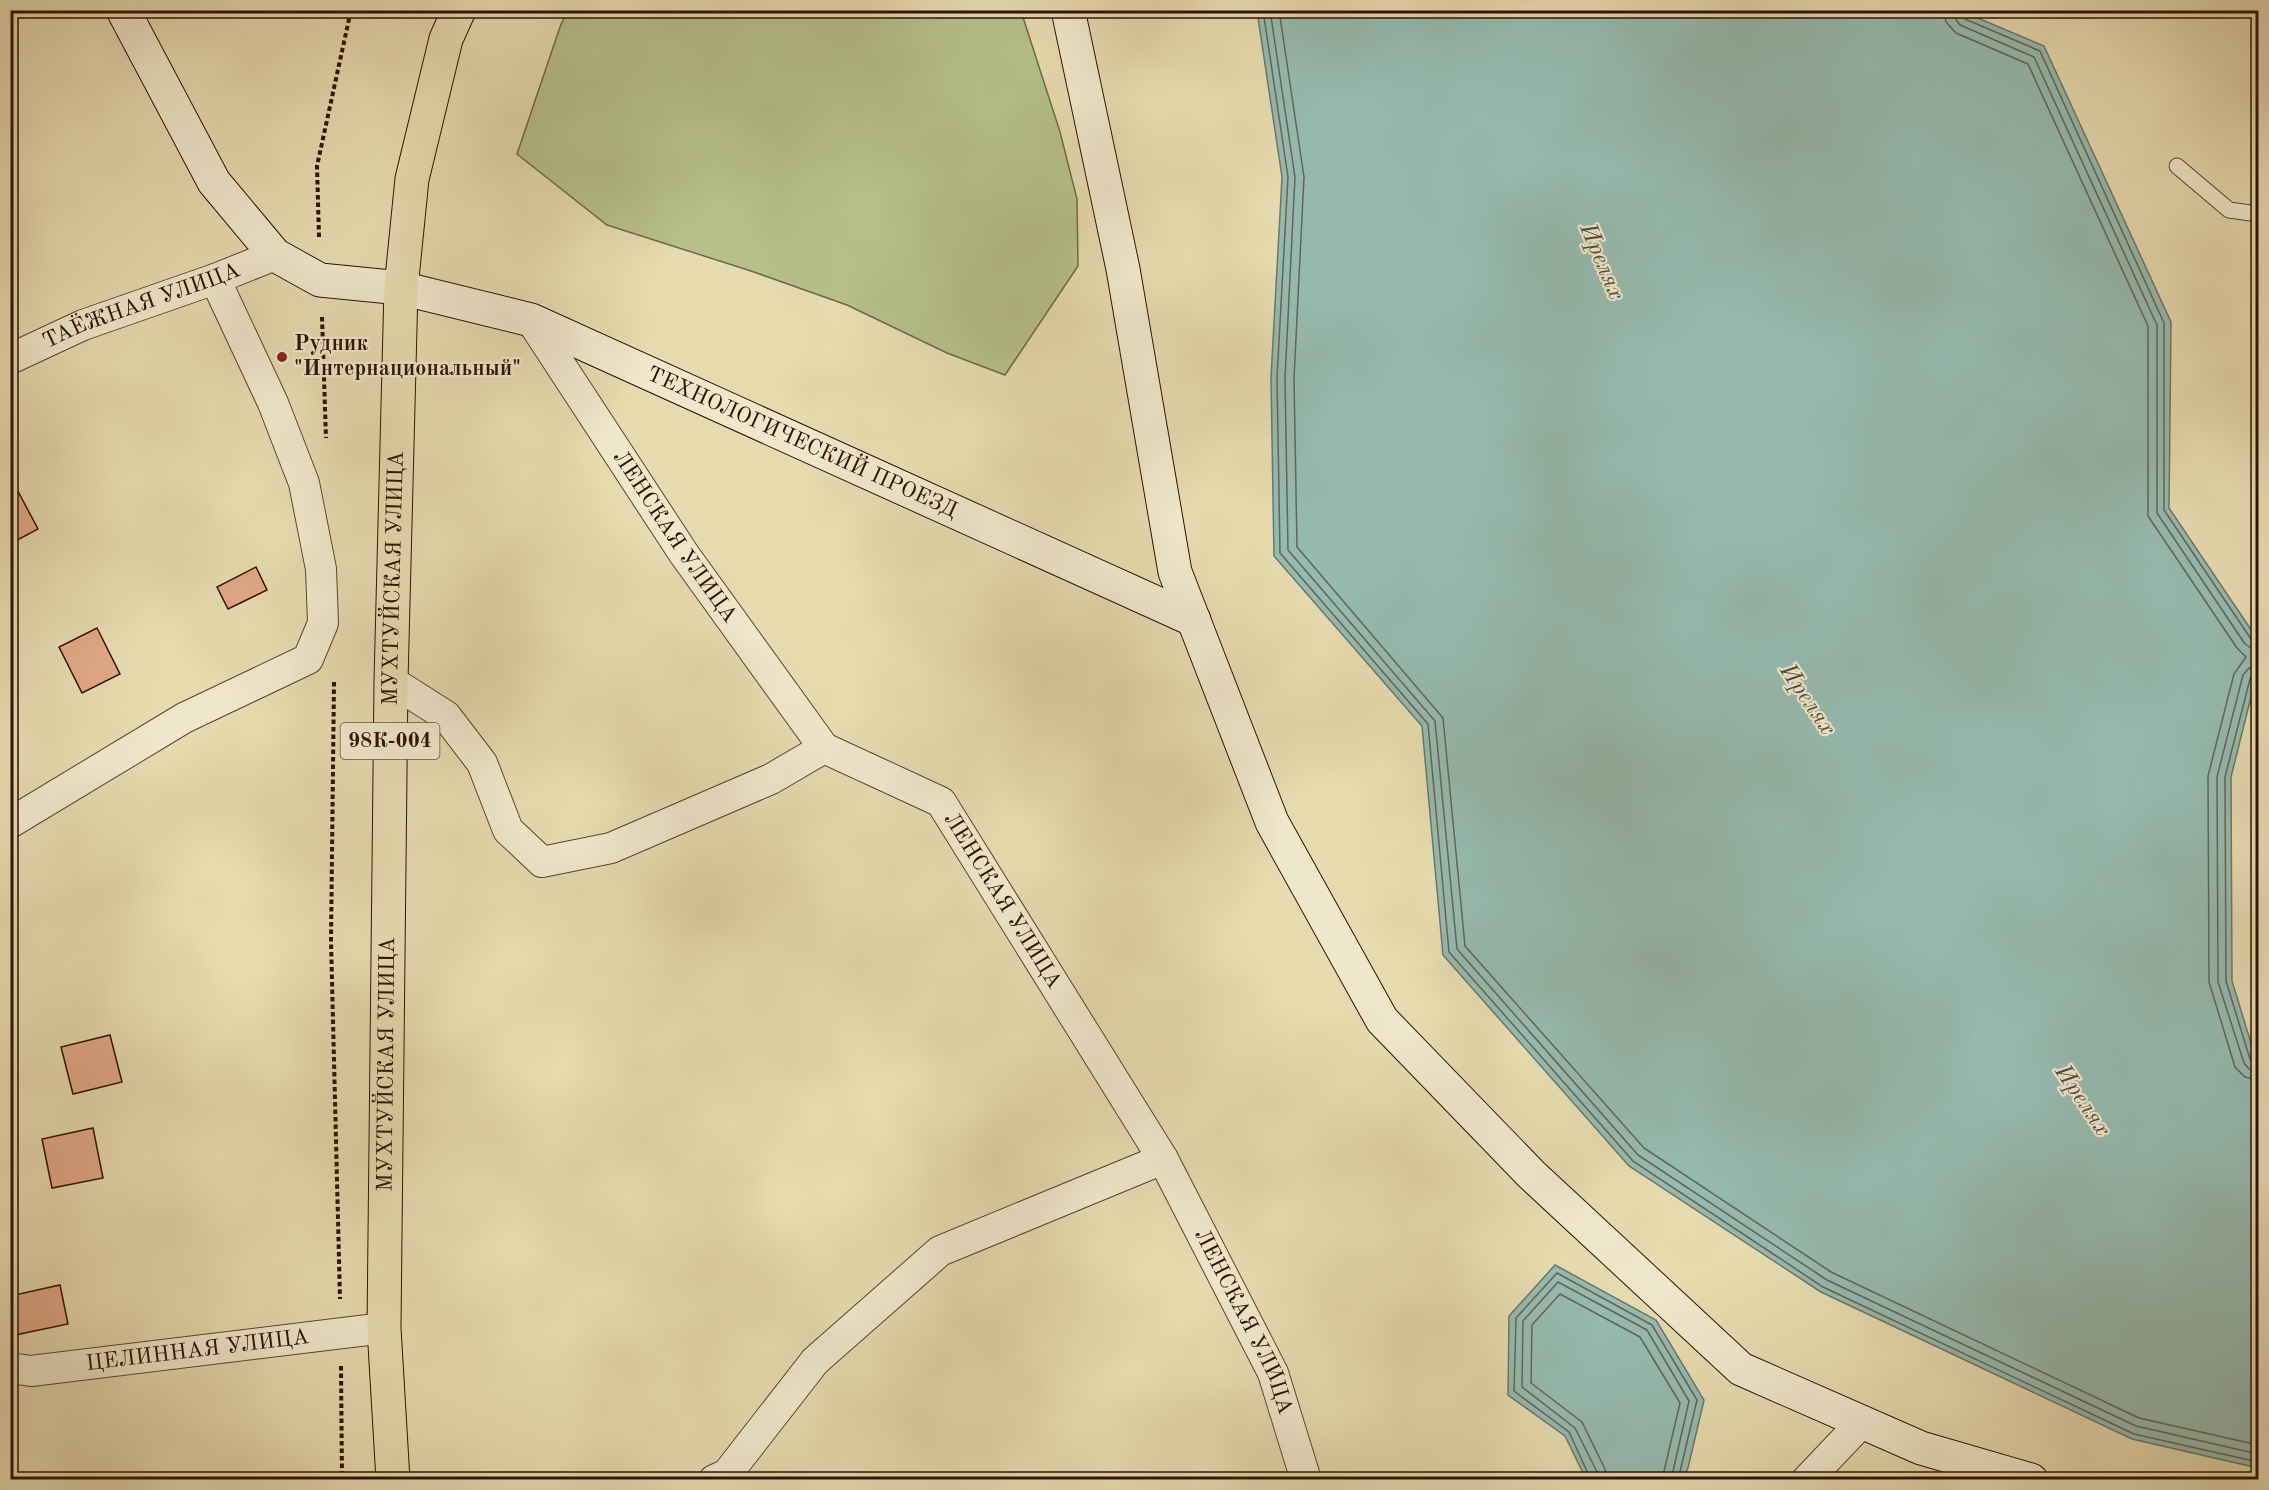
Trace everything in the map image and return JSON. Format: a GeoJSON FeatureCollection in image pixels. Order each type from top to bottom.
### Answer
{"type":"FeatureCollection","features":[{"type":"Feature","properties":{"kind":"main road","name":"МУХТУЙСКАЯ УЛИЦА"},"geometry":{"type":"LineString","coordinates":[[393,1479],[384,1328],[391,681],[401,288],[412,179],[446,39],[459,10]]}},
{"type":"Feature","properties":{"kind":"street"},"geometry":{"type":"LineString","coordinates":[[123,10],[214,182],[275,255],[320,280]]}},
{"type":"Feature","properties":{"kind":"street"},"geometry":{"type":"LineString","coordinates":[[1068,10],[1123,269],[1175,572],[1272,822],[1382,1020],[1531,1174],[1741,1369],[1922,1448],[2031,1479]]}},
{"type":"Feature","properties":{"kind":"street","name":"ТАЁЖНАЯ УЛИЦА"},"geometry":{"type":"LineString","coordinates":[[10,359],[82,325],[215,279],[275,255]]}},
{"type":"Feature","properties":{"kind":"street"},"geometry":{"type":"LineString","coordinates":[[10,823],[184,718],[308,659],[323,623],[321,569],[303,483],[273,403],[215,279]]}},
{"type":"Feature","properties":{"kind":"street","name":"ТЕХНОЛОГИЧЕСКИЙ ПРОЕЗД"},"geometry":{"type":"LineString","coordinates":[[320,280],[401,288],[531,320],[1194,620]]}},
{"type":"Feature","properties":{"kind":"street","name":"ЛЕНСКАЯ УЛИЦА"},"geometry":{"type":"LineString","coordinates":[[531,320],[684,554],[824,748],[941,802],[1163,1159],[1273,1373],[1306,1479]]}},
{"type":"Feature","properties":{"kind":"street"},"geometry":{"type":"LineString","coordinates":[[391,681],[446,716],[482,763],[508,830],[542,862],[611,848],[760,784],[824,748]]}},
{"type":"Feature","properties":{"kind":"street"},"geometry":{"type":"LineString","coordinates":[[714,1479],[727,1474],[815,1361],[940,1251],[1163,1159]]}},
{"type":"Feature","properties":{"kind":"street","name":"ЦЕЛИННАЯ УЛИЦА"},"geometry":{"type":"LineString","coordinates":[[10,1368],[31,1371],[384,1328]]}},
{"type":"Feature","properties":{"kind":"street"},"geometry":{"type":"LineString","coordinates":[[1807,1479],[1862,1422]]}},
{"type":"Feature","properties":{"kind":"lane"},"geometry":{"type":"LineString","coordinates":[[2177,166],[2229,210],[2259,214]]}},
{"type":"Feature","properties":{"kind":"path"},"geometry":{"type":"LineString","coordinates":[[326,447],[317,166],[351,10]]}},
{"type":"Feature","properties":{"kind":"path"},"geometry":{"type":"LineString","coordinates":[[333,674],[331,941],[341,1334],[342,1479]]}},
{"type":"Feature","properties":{"kind":"green space"},"geometry":{"type":"Polygon","coordinates":[[[568,11],[1021,11],[1060,132],[1077,199],[1078,266],[1005,375],[947,353],[847,305],[751,271],[607,225],[517,154],[561,24],[568,11]]]}},
{"type":"Feature","properties":{"kind":"water","name":"Ирелях"},"geometry":{"type":"Polygon","coordinates":[[[1257,11],[1961,11],[2044,46],[2171,322],[2169,508],[2258,640],[2258,669],[2231,777],[2232,981],[2258,1066],[2258,1468],[2132,1439],[1821,1292],[1629,1166],[1443,955],[1422,726],[1274,556],[1271,378],[1282,177],[1257,11]]]}},
{"type":"Feature","properties":{"kind":"water"},"geometry":{"type":"Polygon","coordinates":[[[1555,1265],[1656,1320],[1704,1400],[1688,1468],[1683,1479],[1586,1479],[1565,1436],[1508,1395],[1509,1316],[1555,1265]]]}},
{"type":"Feature","properties":{"kind":"building"},"geometry":{"type":"Polygon","coordinates":[[[12,480],[38,529],[10,544],[10,481],[12,480]]]}},
{"type":"Feature","properties":{"kind":"building"},"geometry":{"type":"Polygon","coordinates":[[[256,567],[267,590],[228,609],[217,587],[256,567]]]}},
{"type":"Feature","properties":{"kind":"building"},"geometry":{"type":"Polygon","coordinates":[[[97,628],[120,674],[82,693],[59,647],[97,628]]]}},
{"type":"Feature","properties":{"kind":"building"},"geometry":{"type":"Polygon","coordinates":[[[110,1035],[122,1082],[73,1094],[61,1047],[110,1035]]]}},
{"type":"Feature","properties":{"kind":"building"},"geometry":{"type":"Polygon","coordinates":[[[93,1128],[103,1178],[52,1188],[42,1139],[93,1128]]]}},
{"type":"Feature","properties":{"kind":"building"},"geometry":{"type":"Polygon","coordinates":[[[60,1285],[68,1324],[15,1335],[10,1315],[10,1296],[60,1285]]]}},
{"type":"Feature","properties":{"kind":"place","name":"Рудник \"Интернациональный\""},"geometry":{"type":"Point","coordinates":[282,357]}}]}
